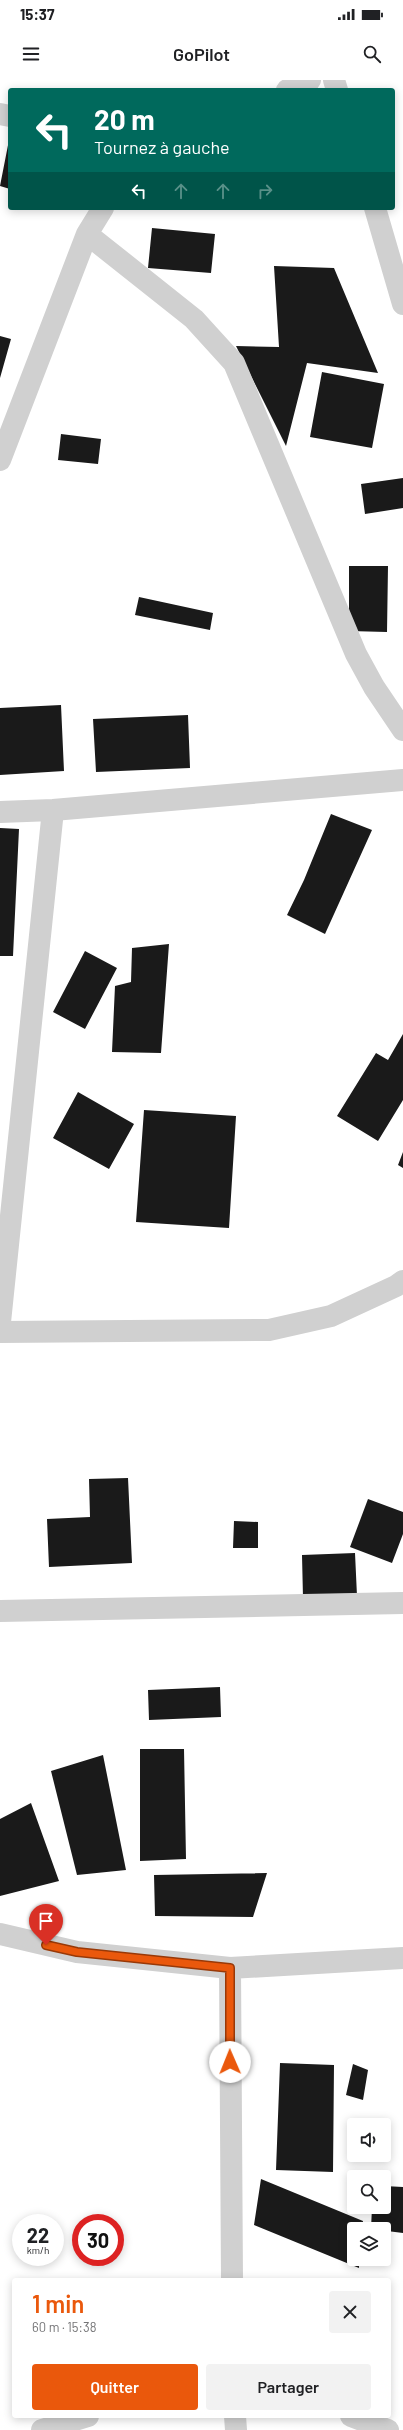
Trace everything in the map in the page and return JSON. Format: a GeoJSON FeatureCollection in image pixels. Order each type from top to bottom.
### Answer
{"type":"FeatureCollection","features":[{"type":"Feature","properties":{"kind":"street"},"geometry":{"type":"LineString","coordinates":[[292,88],[310,80]]}},
{"type":"Feature","properties":{"kind":"street"},"geometry":{"type":"LineString","coordinates":[[0,460],[87,234],[103,210]]}},
{"type":"Feature","properties":{"kind":"street"},"geometry":{"type":"LineString","coordinates":[[376,210],[403,304]]}},
{"type":"Feature","properties":{"kind":"street"},"geometry":{"type":"LineString","coordinates":[[87,234],[194,319],[234,363],[356,654],[374,687],[403,730]]}},
{"type":"Feature","properties":{"kind":"street"},"geometry":{"type":"LineString","coordinates":[[0,812],[53,810],[403,780]]}},
{"type":"Feature","properties":{"kind":"street"},"geometry":{"type":"LineString","coordinates":[[0,1322],[53,810]]}},
{"type":"Feature","properties":{"kind":"street"},"geometry":{"type":"LineString","coordinates":[[0,1332],[269,1330],[331,1316],[396,1286],[403,1280]]}},
{"type":"Feature","properties":{"kind":"street"},"geometry":{"type":"LineString","coordinates":[[0,1611],[403,1603]]}},
{"type":"Feature","properties":{"kind":"street"},"geometry":{"type":"LineString","coordinates":[[0,1934],[77,1952],[230,1968],[403,1958]]}},
{"type":"Feature","properties":{"kind":"street"},"geometry":{"type":"LineString","coordinates":[[230,1968],[232,2278]]}},
{"type":"Feature","properties":{"kind":"street"},"geometry":{"type":"LineString","coordinates":[[42,2430],[81,2418]]}},
{"type":"Feature","properties":{"kind":"street"},"geometry":{"type":"LineString","coordinates":[[235,2418],[236,2430]]}},
{"type":"Feature","properties":{"kind":"street"},"geometry":{"type":"LineString","coordinates":[[356,2418],[388,2430]]}},
{"type":"Feature","properties":{"kind":"building"},"geometry":{"type":"Polygon","coordinates":[[[8,145],[8,188],[0,186],[8,145]]]}},
{"type":"Feature","properties":{"kind":"building"},"geometry":{"type":"Polygon","coordinates":[[[152,228],[215,234],[211,273],[148,268],[152,228]]]}},
{"type":"Feature","properties":{"kind":"building"},"geometry":{"type":"Polygon","coordinates":[[[274,266],[334,268],[378,373],[307,363],[286,446],[236,346],[279,347],[274,266]]]}},
{"type":"Feature","properties":{"kind":"building"},"geometry":{"type":"Polygon","coordinates":[[[0,336],[11,339],[0,378],[0,336]]]}},
{"type":"Feature","properties":{"kind":"building"},"geometry":{"type":"Polygon","coordinates":[[[322,372],[384,384],[372,448],[310,437],[322,372]]]}},
{"type":"Feature","properties":{"kind":"building"},"geometry":{"type":"Polygon","coordinates":[[[61,434],[101,439],[98,464],[58,460],[61,434]]]}},
{"type":"Feature","properties":{"kind":"building"},"geometry":{"type":"Polygon","coordinates":[[[403,478],[403,508],[365,514],[361,484],[403,478]]]}},
{"type":"Feature","properties":{"kind":"building"},"geometry":{"type":"Polygon","coordinates":[[[349,566],[388,566],[387,632],[349,631],[349,566]]]}},
{"type":"Feature","properties":{"kind":"building"},"geometry":{"type":"Polygon","coordinates":[[[139,597],[213,613],[210,630],[135,615],[139,597]]]}},
{"type":"Feature","properties":{"kind":"building"},"geometry":{"type":"Polygon","coordinates":[[[61,705],[64,771],[0,775],[0,708],[61,705]]]}},
{"type":"Feature","properties":{"kind":"building"},"geometry":{"type":"Polygon","coordinates":[[[188,715],[190,768],[96,772],[93,719],[188,715]]]}},
{"type":"Feature","properties":{"kind":"building"},"geometry":{"type":"Polygon","coordinates":[[[331,814],[372,830],[325,934],[287,915],[304,880],[331,814]]]}},
{"type":"Feature","properties":{"kind":"building"},"geometry":{"type":"Polygon","coordinates":[[[0,828],[19,829],[13,956],[0,956],[0,828]]]}},
{"type":"Feature","properties":{"kind":"building"},"geometry":{"type":"Polygon","coordinates":[[[169,944],[161,1053],[112,1052],[115,986],[131,982],[132,948],[169,944]]]}},
{"type":"Feature","properties":{"kind":"building"},"geometry":{"type":"Polygon","coordinates":[[[85,951],[117,968],[85,1029],[53,1012],[85,951]]]}},
{"type":"Feature","properties":{"kind":"building"},"geometry":{"type":"Polygon","coordinates":[[[403,1034],[403,1100],[378,1141],[337,1116],[376,1053],[388,1060],[403,1034]]]}},
{"type":"Feature","properties":{"kind":"building"},"geometry":{"type":"Polygon","coordinates":[[[78,1092],[134,1124],[109,1169],[53,1138],[78,1092]]]}},
{"type":"Feature","properties":{"kind":"building"},"geometry":{"type":"Polygon","coordinates":[[[144,1110],[236,1116],[229,1228],[136,1222],[144,1110]]]}},
{"type":"Feature","properties":{"kind":"building"},"geometry":{"type":"Polygon","coordinates":[[[403,1152],[403,1168],[398,1165],[403,1152]]]}},
{"type":"Feature","properties":{"kind":"building"},"geometry":{"type":"Polygon","coordinates":[[[128,1478],[132,1563],[49,1567],[47,1519],[90,1517],[89,1479],[128,1478]]]}},
{"type":"Feature","properties":{"kind":"building"},"geometry":{"type":"Polygon","coordinates":[[[368,1499],[403,1512],[403,1534],[392,1563],[350,1547],[368,1499]]]}},
{"type":"Feature","properties":{"kind":"building"},"geometry":{"type":"Polygon","coordinates":[[[234,1521],[258,1522],[258,1548],[233,1548],[234,1521]]]}},
{"type":"Feature","properties":{"kind":"building"},"geometry":{"type":"Polygon","coordinates":[[[355,1553],[357,1596],[303,1598],[302,1555],[355,1553]]]}},
{"type":"Feature","properties":{"kind":"building"},"geometry":{"type":"Polygon","coordinates":[[[220,1687],[221,1717],[149,1720],[148,1690],[220,1687]]]}},
{"type":"Feature","properties":{"kind":"building"},"geometry":{"type":"Polygon","coordinates":[[[140,1749],[184,1749],[186,1859],[140,1861],[140,1749]]]}},
{"type":"Feature","properties":{"kind":"building"},"geometry":{"type":"Polygon","coordinates":[[[103,1755],[126,1870],[77,1875],[51,1771],[103,1755]]]}},
{"type":"Feature","properties":{"kind":"building"},"geometry":{"type":"Polygon","coordinates":[[[31,1803],[59,1881],[0,1896],[0,1819],[31,1803]]]}},
{"type":"Feature","properties":{"kind":"building"},"geometry":{"type":"Polygon","coordinates":[[[267,1873],[253,1917],[155,1916],[154,1875],[267,1873]]]}},
{"type":"Feature","properties":{"kind":"building"},"geometry":{"type":"Polygon","coordinates":[[[280,2063],[334,2065],[333,2172],[276,2170],[280,2063]]]}},
{"type":"Feature","properties":{"kind":"building"},"geometry":{"type":"Polygon","coordinates":[[[353,2064],[368,2070],[363,2100],[346,2095],[353,2064]]]}},
{"type":"Feature","properties":{"kind":"building"},"geometry":{"type":"Polygon","coordinates":[[[261,2179],[363,2221],[347,2222],[347,2263],[254,2225],[261,2179]]]}},
{"type":"Feature","properties":{"kind":"building"},"geometry":{"type":"Polygon","coordinates":[[[391,2186],[403,2187],[403,2233],[391,2232],[391,2222],[371,2222],[372,2214],[391,2214],[391,2186]]]}},
{"type":"Feature","properties":{"kind":"route"},"geometry":{"type":"LineString","coordinates":[[46,1945],[77,1952],[230,1968],[230,2062]]}}]}
